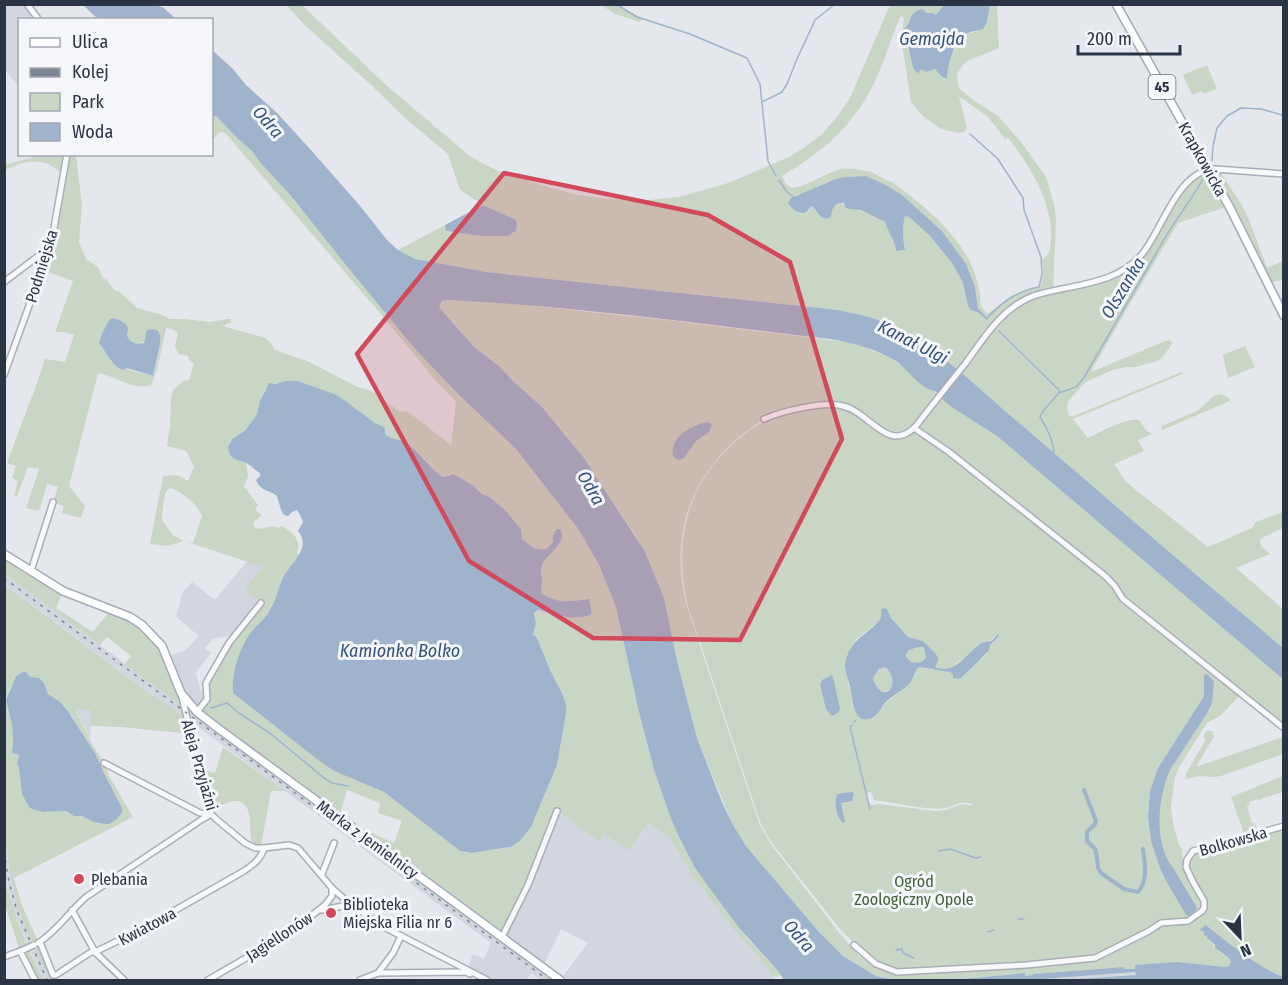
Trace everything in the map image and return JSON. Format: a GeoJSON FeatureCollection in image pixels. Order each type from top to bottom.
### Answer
{"type":"FeatureCollection","features":[{"type":"Feature","properties":{"kind":"main road","name":"Krapkowicka"},"geometry":{"type":"LineString","coordinates":[[1116,4],[1208,169],[1284,316]]}},
{"type":"Feature","properties":{"kind":"main road","name":"Aleja Przyjaźni"},"geometry":{"type":"LineString","coordinates":[[4,554],[63,591],[130,617],[142,625],[162,646],[181,693]]}},
{"type":"Feature","properties":{"kind":"main road","name":"Marka z Jemielnicy"},"geometry":{"type":"LineString","coordinates":[[181,693],[197,712],[219,729],[560,981]]}},
{"type":"Feature","properties":{"kind":"street"},"geometry":{"type":"LineString","coordinates":[[27,4],[38,18]]}},
{"type":"Feature","properties":{"kind":"street","name":"Podmiejska"},"geometry":{"type":"LineString","coordinates":[[4,375],[48,254],[67,156]]}},
{"type":"Feature","properties":{"kind":"street"},"geometry":{"type":"LineString","coordinates":[[764,419],[813,406],[833,404],[855,411],[889,436],[901,436],[915,427],[983,339],[1003,315],[1015,305],[1038,294],[1105,279],[1126,269],[1143,253],[1185,185],[1196,176],[1208,169],[1284,174]]}},
{"type":"Feature","properties":{"kind":"street"},"geometry":{"type":"LineString","coordinates":[[4,282],[37,257],[48,254]]}},
{"type":"Feature","properties":{"kind":"street"},"geometry":{"type":"LineString","coordinates":[[915,427],[1104,575],[1123,599],[1284,728]]}},
{"type":"Feature","properties":{"kind":"street"},"geometry":{"type":"LineString","coordinates":[[31,571],[53,502]]}},
{"type":"Feature","properties":{"kind":"street","name":"Aleja Przyjaźni"},"geometry":{"type":"LineString","coordinates":[[197,712],[207,699],[206,682],[228,643],[261,603]]}},
{"type":"Feature","properties":{"kind":"street","name":"Aleja Przyjaźni"},"geometry":{"type":"LineString","coordinates":[[181,693],[211,814],[245,843],[255,848],[289,845],[296,847],[332,888],[349,903],[401,936],[487,981]]}},
{"type":"Feature","properties":{"kind":"street"},"geometry":{"type":"LineString","coordinates":[[104,764],[200,813],[211,814]]}},
{"type":"Feature","properties":{"kind":"street"},"geometry":{"type":"LineString","coordinates":[[502,938],[528,885],[557,811]]}},
{"type":"Feature","properties":{"kind":"street"},"geometry":{"type":"LineString","coordinates":[[4,957],[37,943],[62,924],[72,910],[86,897],[211,814]]}},
{"type":"Feature","properties":{"kind":"street","name":"Bolkowska"},"geometry":{"type":"LineString","coordinates":[[854,945],[876,964],[897,972],[1026,966],[1095,958],[1161,923],[1188,921],[1202,911],[1204,901],[1186,867],[1186,860],[1193,851],[1284,826]]}},
{"type":"Feature","properties":{"kind":"street"},"geometry":{"type":"LineString","coordinates":[[322,874],[334,843]]}},
{"type":"Feature","properties":{"kind":"street","name":"Kwiatowa"},"geometry":{"type":"LineString","coordinates":[[37,943],[53,975],[56,975],[91,952],[96,952],[154,922],[244,872],[258,860],[264,848]]}},
{"type":"Feature","properties":{"kind":"street","name":"Jagiellonów"},"geometry":{"type":"LineString","coordinates":[[208,981],[274,943],[319,910],[332,896],[332,888]]}},
{"type":"Feature","properties":{"kind":"street","name":"Jagiellonów"},"geometry":{"type":"LineString","coordinates":[[319,910],[349,903]]}},
{"type":"Feature","properties":{"kind":"street"},"geometry":{"type":"LineString","coordinates":[[72,910],[96,952],[124,981]]}},
{"type":"Feature","properties":{"kind":"street"},"geometry":{"type":"LineString","coordinates":[[378,973],[393,954],[401,936]]}},
{"type":"Feature","properties":{"kind":"street"},"geometry":{"type":"LineString","coordinates":[[23,950],[35,981]]}},
{"type":"Feature","properties":{"kind":"street"},"geometry":{"type":"LineString","coordinates":[[360,981],[378,973],[466,972],[476,975]]}},
{"type":"Feature","properties":{"kind":"highlighted area"},"geometry":{"type":"Polygon","coordinates":[[[504,173],[708,215],[790,262],[842,439],[740,640],[593,638],[469,561],[357,354],[504,173]]]}},
{"type":"Feature","properties":{"kind":"shaded area"},"geometry":{"type":"Polygon","coordinates":[[[4,5],[27,5],[38,18],[18,18],[18,87],[5,71],[4,5]]]}},
{"type":"Feature","properties":{"kind":"shaded area"},"geometry":{"type":"Polygon","coordinates":[[[247,561],[264,567],[261,603],[232,639],[229,636],[213,639],[205,648],[211,653],[196,672],[200,689],[207,699],[197,712],[190,705],[167,657],[186,650],[199,636],[176,617],[182,593],[192,582],[215,600],[247,561]]]}},
{"type":"Feature","properties":{"kind":"shaded area"},"geometry":{"type":"Polygon","coordinates":[[[5,574],[552,980],[541,980],[531,973],[527,980],[487,980],[467,970],[473,954],[484,959],[491,943],[167,706],[5,584],[5,574]]]}},
{"type":"Feature","properties":{"kind":"shaded area"},"geometry":{"type":"Polygon","coordinates":[[[75,708],[92,710],[90,738],[75,708]]]}},
{"type":"Feature","properties":{"kind":"shaded area"},"geometry":{"type":"Polygon","coordinates":[[[561,813],[599,842],[603,834],[639,838],[648,823],[669,837],[692,876],[732,928],[767,967],[775,980],[560,980],[588,943],[561,929],[544,965],[524,950],[525,946],[518,946],[508,938],[557,817],[561,813]]]}},
{"type":"Feature","properties":{"kind":"shaded area"},"geometry":{"type":"Polygon","coordinates":[[[4,828],[15,897],[50,980],[43,980],[13,910],[5,875],[4,828]]]}},
{"type":"Feature","properties":{"kind":"shaded area"},"geometry":{"type":"Polygon","coordinates":[[[1136,972],[1136,975],[1030,980],[1136,972]]]}},
{"type":"Feature","properties":{"kind":"green space"},"geometry":{"type":"Polygon","coordinates":[[[286,5],[302,5],[386,85],[471,157],[498,171],[578,195],[640,201],[679,197],[728,183],[789,157],[808,145],[822,134],[850,98],[890,5],[944,5],[936,15],[925,12],[909,20],[905,37],[913,68],[919,73],[921,68],[927,72],[935,69],[947,77],[952,53],[966,34],[979,31],[987,22],[990,5],[997,5],[999,48],[967,61],[957,74],[959,87],[972,99],[998,116],[1021,142],[1046,177],[1056,220],[1053,291],[1105,279],[1138,259],[1181,190],[1208,169],[1220,171],[1244,209],[1267,268],[1283,261],[1283,280],[1268,283],[1229,206],[1178,223],[1091,372],[1168,340],[1172,344],[1157,361],[1112,370],[1086,382],[1067,405],[1071,417],[1183,373],[1073,419],[1088,438],[1120,423],[1139,420],[1152,434],[1138,440],[1144,451],[1114,464],[1126,482],[1208,547],[1252,528],[1256,522],[1283,512],[1283,528],[1260,540],[1261,546],[1270,554],[1236,568],[1283,609],[1283,648],[955,368],[899,329],[863,315],[838,310],[486,272],[422,262],[398,250],[445,225],[447,232],[478,236],[508,236],[517,228],[516,220],[483,205],[460,190],[448,154],[404,117],[286,5]],[[901,16],[871,89],[851,120],[827,145],[782,176],[786,184],[792,188],[844,169],[870,172],[892,182],[946,228],[963,250],[975,275],[981,305],[988,314],[1011,296],[1041,285],[1042,260],[1049,253],[1051,242],[1048,210],[1040,187],[1022,157],[987,116],[959,96],[967,128],[965,132],[959,133],[941,129],[924,117],[911,102],[901,37],[904,18],[901,16]],[[866,176],[836,179],[796,195],[790,206],[800,214],[809,211],[812,206],[821,217],[831,212],[836,204],[840,203],[849,209],[867,213],[885,222],[896,251],[905,250],[904,218],[909,217],[930,236],[952,263],[963,283],[971,310],[988,319],[978,308],[975,287],[960,256],[942,231],[901,194],[866,176]]]}},
{"type":"Feature","properties":{"kind":"green space"},"geometry":{"type":"Polygon","coordinates":[[[601,5],[621,5],[622,8],[642,18],[640,22],[615,14],[601,5]]]}},
{"type":"Feature","properties":{"kind":"green space"},"geometry":{"type":"Polygon","coordinates":[[[1207,65],[1217,89],[1204,94],[1202,91],[1192,95],[1183,75],[1207,65]]]}},
{"type":"Feature","properties":{"kind":"green space"},"geometry":{"type":"Polygon","coordinates":[[[213,116],[216,116],[252,151],[278,181],[415,349],[516,449],[579,530],[599,565],[616,607],[654,770],[679,837],[695,868],[747,938],[781,974],[778,977],[772,976],[767,967],[732,928],[692,876],[669,837],[648,823],[629,851],[604,834],[599,842],[561,813],[557,817],[507,941],[560,980],[552,980],[125,664],[131,656],[107,637],[100,645],[5,574],[5,554],[63,591],[56,608],[93,632],[111,610],[130,617],[157,640],[173,676],[197,711],[207,699],[206,683],[229,643],[261,603],[245,589],[263,567],[184,541],[168,546],[150,544],[163,476],[178,475],[188,481],[194,467],[186,451],[167,446],[173,390],[183,381],[189,380],[194,364],[188,356],[179,354],[175,347],[178,333],[172,329],[166,328],[157,370],[151,385],[130,385],[98,373],[69,486],[85,506],[81,518],[62,513],[64,506],[53,502],[58,487],[47,484],[39,511],[26,508],[39,469],[28,467],[17,496],[14,496],[18,481],[12,478],[16,466],[7,463],[45,359],[65,362],[74,335],[55,332],[73,281],[42,270],[51,245],[63,175],[42,162],[28,162],[5,170],[5,165],[36,156],[76,156],[82,205],[79,242],[86,259],[98,267],[103,278],[114,290],[119,291],[137,308],[170,319],[210,322],[231,319],[231,322],[223,326],[265,338],[275,350],[307,361],[358,387],[372,391],[400,412],[407,411],[451,445],[456,402],[226,134],[220,132],[214,138],[213,116]],[[117,319],[99,343],[112,363],[153,376],[160,347],[159,332],[142,343],[135,343],[127,336],[127,330],[122,322],[117,319]],[[298,381],[272,383],[268,386],[262,396],[259,409],[246,430],[232,439],[228,446],[230,456],[246,463],[248,476],[244,486],[258,505],[255,510],[262,515],[253,523],[254,527],[258,529],[282,526],[297,540],[299,555],[284,577],[271,610],[254,630],[237,696],[318,760],[334,771],[384,792],[460,851],[467,853],[510,847],[519,842],[531,827],[557,765],[566,714],[566,704],[562,693],[537,638],[533,634],[536,623],[534,613],[538,610],[566,617],[587,616],[592,613],[589,599],[559,601],[541,593],[541,566],[559,545],[553,536],[553,541],[546,549],[530,545],[522,539],[521,529],[491,498],[482,494],[471,484],[450,474],[441,476],[420,454],[403,441],[387,436],[384,428],[340,397],[298,381]],[[171,488],[165,494],[162,515],[163,522],[174,536],[193,543],[202,516],[189,499],[171,488]],[[347,790],[339,817],[369,838],[371,833],[394,843],[402,821],[378,813],[380,803],[347,790]]]}},
{"type":"Feature","properties":{"kind":"green space","name":"Ogród Zoologiczny Opole"},"geometry":{"type":"Polygon","coordinates":[[[442,301],[497,302],[847,342],[888,357],[953,408],[997,436],[1283,679],[1283,724],[1123,596],[1117,594],[1123,603],[1239,696],[1221,715],[1207,723],[1179,767],[1175,777],[1171,807],[1173,823],[1179,845],[1183,850],[1185,863],[1194,853],[1283,829],[1283,977],[1252,960],[1206,925],[1199,930],[1203,930],[1219,952],[1229,958],[1231,962],[1229,966],[1135,966],[1135,969],[1124,969],[1123,967],[1025,976],[1024,973],[951,980],[894,980],[876,976],[843,956],[819,932],[746,846],[732,823],[697,738],[664,598],[636,536],[584,458],[542,407],[499,366],[474,347],[439,307],[442,301]],[[793,406],[771,411],[771,414],[746,431],[725,450],[708,471],[694,494],[685,519],[681,546],[681,574],[686,604],[760,825],[770,843],[837,930],[859,956],[873,966],[898,974],[1059,962],[897,971],[871,960],[840,929],[771,842],[761,824],[688,606],[682,562],[687,520],[693,500],[703,480],[715,463],[745,434],[768,420],[794,411],[793,406]],[[881,610],[881,618],[856,640],[848,655],[846,664],[853,707],[881,709],[909,683],[917,668],[934,670],[935,665],[923,641],[908,637],[881,610]],[[997,634],[948,671],[955,679],[961,678],[984,657],[990,645],[999,636],[997,634]],[[1204,675],[1204,696],[1158,768],[1150,791],[1148,817],[1151,841],[1165,879],[1182,884],[1162,846],[1160,812],[1170,770],[1212,703],[1204,675]],[[871,792],[865,793],[868,804],[935,811],[963,804],[972,806],[972,804],[965,803],[938,809],[920,807],[874,800],[871,792]]]}},
{"type":"Feature","properties":{"kind":"green space"},"geometry":{"type":"Polygon","coordinates":[[[1245,346],[1255,367],[1228,378],[1223,355],[1245,346]]]}},
{"type":"Feature","properties":{"kind":"green space"},"geometry":{"type":"Polygon","coordinates":[[[1221,394],[1230,401],[1162,430],[1162,426],[1197,411],[1215,395],[1221,394]]]}},
{"type":"Feature","properties":{"kind":"green space"},"geometry":{"type":"Polygon","coordinates":[[[4,584],[187,719],[191,734],[91,726],[91,710],[75,709],[133,817],[14,878],[21,903],[55,980],[50,980],[18,907],[4,828],[4,584]],[[26,672],[16,676],[6,698],[12,725],[12,753],[19,755],[17,764],[22,794],[29,807],[43,812],[66,811],[99,824],[109,824],[122,808],[95,753],[64,706],[48,694],[44,683],[30,677],[26,672]]]}},
{"type":"Feature","properties":{"kind":"green space"},"geometry":{"type":"Polygon","coordinates":[[[922,647],[926,657],[924,660],[911,662],[906,657],[909,650],[922,647]]]}},
{"type":"Feature","properties":{"kind":"green space"},"geometry":{"type":"Polygon","coordinates":[[[885,667],[893,683],[889,689],[880,692],[873,680],[877,672],[885,667]]]}},
{"type":"Feature","properties":{"kind":"green space"},"geometry":{"type":"Polygon","coordinates":[[[1206,731],[1212,731],[1214,736],[1196,767],[1283,737],[1283,754],[1221,776],[1185,779],[1205,741],[1206,731]]]}},
{"type":"Feature","properties":{"kind":"green space"},"geometry":{"type":"Polygon","coordinates":[[[223,747],[285,791],[271,791],[261,845],[252,841],[248,809],[245,805],[233,801],[214,808],[211,805],[202,770],[215,773],[223,747]]]}},
{"type":"Feature","properties":{"kind":"green space"},"geometry":{"type":"Polygon","coordinates":[[[1283,776],[1283,792],[1260,799],[1259,802],[1258,799],[1249,802],[1250,805],[1247,806],[1252,823],[1255,823],[1257,830],[1244,834],[1231,797],[1283,776]]]}},
{"type":"Feature","properties":{"kind":"green space"},"geometry":{"type":"Polygon","coordinates":[[[4,875],[20,929],[43,980],[35,980],[20,951],[5,905],[4,875]]]}},
{"type":"Feature","properties":{"kind":"water"},"geometry":{"type":"Polygon","coordinates":[[[83,5],[157,5],[175,18],[97,18],[83,5]]]}},
{"type":"Feature","properties":{"kind":"water","name":"Gemajda"},"geometry":{"type":"Polygon","coordinates":[[[944,5],[990,5],[987,22],[983,29],[963,36],[955,46],[947,78],[935,69],[927,72],[921,69],[919,73],[916,72],[913,68],[904,29],[917,11],[922,9],[936,15],[944,5]]]}},
{"type":"Feature","properties":{"kind":"water"},"geometry":{"type":"Polygon","coordinates":[[[213,51],[277,113],[361,207],[387,240],[398,250],[415,259],[486,272],[838,310],[863,315],[899,329],[937,354],[973,382],[1283,648],[1283,679],[997,436],[953,408],[936,394],[937,392],[922,385],[900,365],[881,353],[830,339],[687,322],[591,311],[442,301],[439,307],[474,347],[499,366],[542,407],[584,458],[644,550],[664,598],[697,738],[722,802],[746,846],[819,932],[843,956],[876,976],[894,980],[784,980],[740,929],[713,893],[695,868],[679,837],[654,770],[616,607],[599,565],[579,530],[516,449],[415,349],[290,195],[252,151],[216,116],[213,116],[213,51]]]}},
{"type":"Feature","properties":{"kind":"water"},"geometry":{"type":"Polygon","coordinates":[[[866,176],[901,194],[942,231],[966,264],[975,287],[978,308],[987,320],[971,310],[963,283],[952,263],[930,236],[909,217],[904,218],[905,250],[896,251],[885,222],[861,210],[849,209],[844,203],[838,203],[827,219],[821,217],[812,206],[808,211],[802,213],[793,209],[788,203],[791,198],[836,179],[866,176]]]}},
{"type":"Feature","properties":{"kind":"water"},"geometry":{"type":"Polygon","coordinates":[[[483,205],[516,220],[516,231],[508,236],[482,236],[446,231],[445,225],[483,205]]]}},
{"type":"Feature","properties":{"kind":"water"},"geometry":{"type":"Polygon","coordinates":[[[113,318],[126,324],[127,336],[134,343],[144,343],[147,330],[157,330],[160,346],[153,376],[127,368],[123,370],[115,366],[110,359],[99,343],[109,320],[113,318]]]}},
{"type":"Feature","properties":{"kind":"water","name":"Kamionka Bolko"},"geometry":{"type":"Polygon","coordinates":[[[298,381],[340,397],[384,427],[387,436],[403,441],[411,447],[441,476],[453,474],[471,484],[506,511],[521,529],[522,539],[533,547],[546,549],[553,542],[557,529],[560,529],[561,540],[541,569],[541,593],[559,601],[589,599],[592,613],[574,618],[538,610],[534,613],[536,623],[533,634],[537,638],[562,693],[566,704],[566,714],[557,765],[531,827],[519,842],[510,847],[471,853],[460,851],[384,792],[334,771],[318,760],[233,693],[235,671],[245,641],[268,614],[284,576],[301,552],[303,541],[298,531],[303,522],[297,510],[288,516],[284,515],[277,496],[258,484],[256,480],[260,473],[248,464],[234,459],[230,455],[228,446],[233,438],[245,431],[257,414],[260,401],[269,383],[276,384],[298,381]]]}},
{"type":"Feature","properties":{"kind":"water"},"geometry":{"type":"Polygon","coordinates":[[[706,422],[712,425],[709,432],[696,441],[684,458],[678,460],[673,456],[675,443],[682,433],[706,422]]]}},
{"type":"Feature","properties":{"kind":"water"},"geometry":{"type":"Polygon","coordinates":[[[887,609],[891,618],[908,637],[923,641],[938,657],[935,667],[942,669],[955,666],[976,647],[991,641],[998,634],[999,636],[990,645],[989,650],[961,678],[953,678],[950,672],[919,667],[907,686],[888,700],[878,713],[869,719],[864,719],[856,713],[854,708],[845,664],[852,646],[881,618],[881,610],[887,609]],[[923,647],[909,650],[906,654],[911,662],[920,662],[925,659],[923,647]],[[885,667],[879,669],[873,678],[877,687],[886,692],[892,686],[892,680],[885,667]]]}},
{"type":"Feature","properties":{"kind":"water"},"geometry":{"type":"Polygon","coordinates":[[[23,672],[30,677],[39,678],[44,683],[48,694],[68,711],[95,753],[122,808],[117,819],[109,824],[74,816],[66,811],[43,812],[29,807],[22,794],[17,764],[19,755],[12,753],[12,725],[6,700],[16,676],[23,672]]]}},
{"type":"Feature","properties":{"kind":"water"},"geometry":{"type":"Polygon","coordinates":[[[1207,674],[1214,681],[1212,703],[1170,770],[1160,807],[1160,834],[1167,859],[1197,908],[1190,916],[1186,915],[1160,868],[1151,841],[1148,817],[1150,791],[1158,768],[1204,696],[1204,675],[1207,674]]]}},
{"type":"Feature","properties":{"kind":"water"},"geometry":{"type":"Polygon","coordinates":[[[832,675],[840,709],[832,716],[826,709],[820,685],[822,680],[832,675]]]}},
{"type":"Feature","properties":{"kind":"water"},"geometry":{"type":"Polygon","coordinates":[[[854,793],[852,801],[841,803],[845,822],[843,823],[836,810],[837,794],[854,793]]]}},
{"type":"Feature","properties":{"kind":"water"},"geometry":{"type":"Polygon","coordinates":[[[1206,925],[1252,960],[1283,977],[1283,980],[1064,980],[1136,975],[1135,972],[1030,980],[951,980],[1123,967],[1124,969],[1135,969],[1135,965],[1177,962],[1229,966],[1231,962],[1229,958],[1215,948],[1207,935],[1205,936],[1203,931],[1199,930],[1206,925]]]}},
{"type":"Feature","properties":{"kind":"waterway"},"geometry":{"type":"LineString","coordinates":[[616,4],[637,17],[690,34],[747,58],[760,84],[768,161],[776,176]]}},
{"type":"Feature","properties":{"kind":"waterway"},"geometry":{"type":"LineString","coordinates":[[762,102],[782,92],[815,20],[835,4]]}},
{"type":"Feature","properties":{"kind":"waterway","name":"Olszanka"},"geometry":{"type":"LineString","coordinates":[[1212,161],[1217,128],[1227,116],[1241,108],[1261,109],[1284,117]]}},
{"type":"Feature","properties":{"kind":"waterway"},"geometry":{"type":"LineString","coordinates":[[970,134],[998,159],[1023,198],[1024,210],[1041,257],[1042,274],[1039,287],[1010,298],[987,318]]}},
{"type":"Feature","properties":{"kind":"waterway","name":"Olszanka"},"geometry":{"type":"LineString","coordinates":[[1051,402],[1059,393],[1076,387],[1083,379],[1162,242],[1204,177]]}},
{"type":"Feature","properties":{"kind":"waterway"},"geometry":{"type":"LineString","coordinates":[[779,180],[793,197]]}},
{"type":"Feature","properties":{"kind":"waterway"},"geometry":{"type":"LineString","coordinates":[[999,331],[1059,392]]}},
{"type":"Feature","properties":{"kind":"waterway","name":"Olszanka"},"geometry":{"type":"LineString","coordinates":[[1050,403],[1040,417],[1049,434],[1054,452]]}},
{"type":"Feature","properties":{"kind":"waterway"},"geometry":{"type":"LineString","coordinates":[[211,708],[227,703],[271,734],[324,778],[332,783],[348,786]]}},
{"type":"Feature","properties":{"kind":"waterway"},"geometry":{"type":"LineString","coordinates":[[852,725],[850,727],[870,809]]}},
{"type":"Feature","properties":{"kind":"waterway"},"geometry":{"type":"LineString","coordinates":[[1084,790],[1096,821],[1087,832],[1087,841],[1095,849],[1101,873],[1124,889],[1138,892],[1145,877],[1143,849]]}},
{"type":"Feature","properties":{"kind":"waterway"},"geometry":{"type":"LineString","coordinates":[[938,851],[950,849],[976,858],[980,857]]}},
{"type":"Feature","properties":{"kind":"waterway"},"geometry":{"type":"LineString","coordinates":[[1018,919],[1024,919]]}},
{"type":"Feature","properties":{"kind":"waterway"},"geometry":{"type":"LineString","coordinates":[[988,932],[994,930]]}},
{"type":"Feature","properties":{"kind":"waterway"},"geometry":{"type":"LineString","coordinates":[[896,950],[902,949],[903,953],[914,958]]}},
{"type":"Feature","properties":{"kind":"railway"},"geometry":{"type":"LineString","coordinates":[[4,578],[548,980]]}},
{"type":"Feature","properties":{"kind":"railway"},"geometry":{"type":"LineString","coordinates":[[4,851],[17,911],[47,980]]}},
{"type":"Feature","properties":{"kind":"place","name":"Plebania"},"geometry":{"type":"Point","coordinates":[79,879]}},
{"type":"Feature","properties":{"kind":"place","name":"Biblioteka Miejska Filia nr 6"},"geometry":{"type":"Point","coordinates":[331,913]}},
{"type":"Feature","properties":{"kind":"water label","name":"Odra"},"geometry":{"type":"Point","coordinates":[268,122]}},
{"type":"Feature","properties":{"kind":"water label","name":"Kanał Ulgi"},"geometry":{"type":"Point","coordinates":[913,342]}},
{"type":"Feature","properties":{"kind":"water label","name":"Odra"},"geometry":{"type":"Point","coordinates":[591,488]}},
{"type":"Feature","properties":{"kind":"water label","name":"Odra"},"geometry":{"type":"Point","coordinates":[799,936]}}]}
